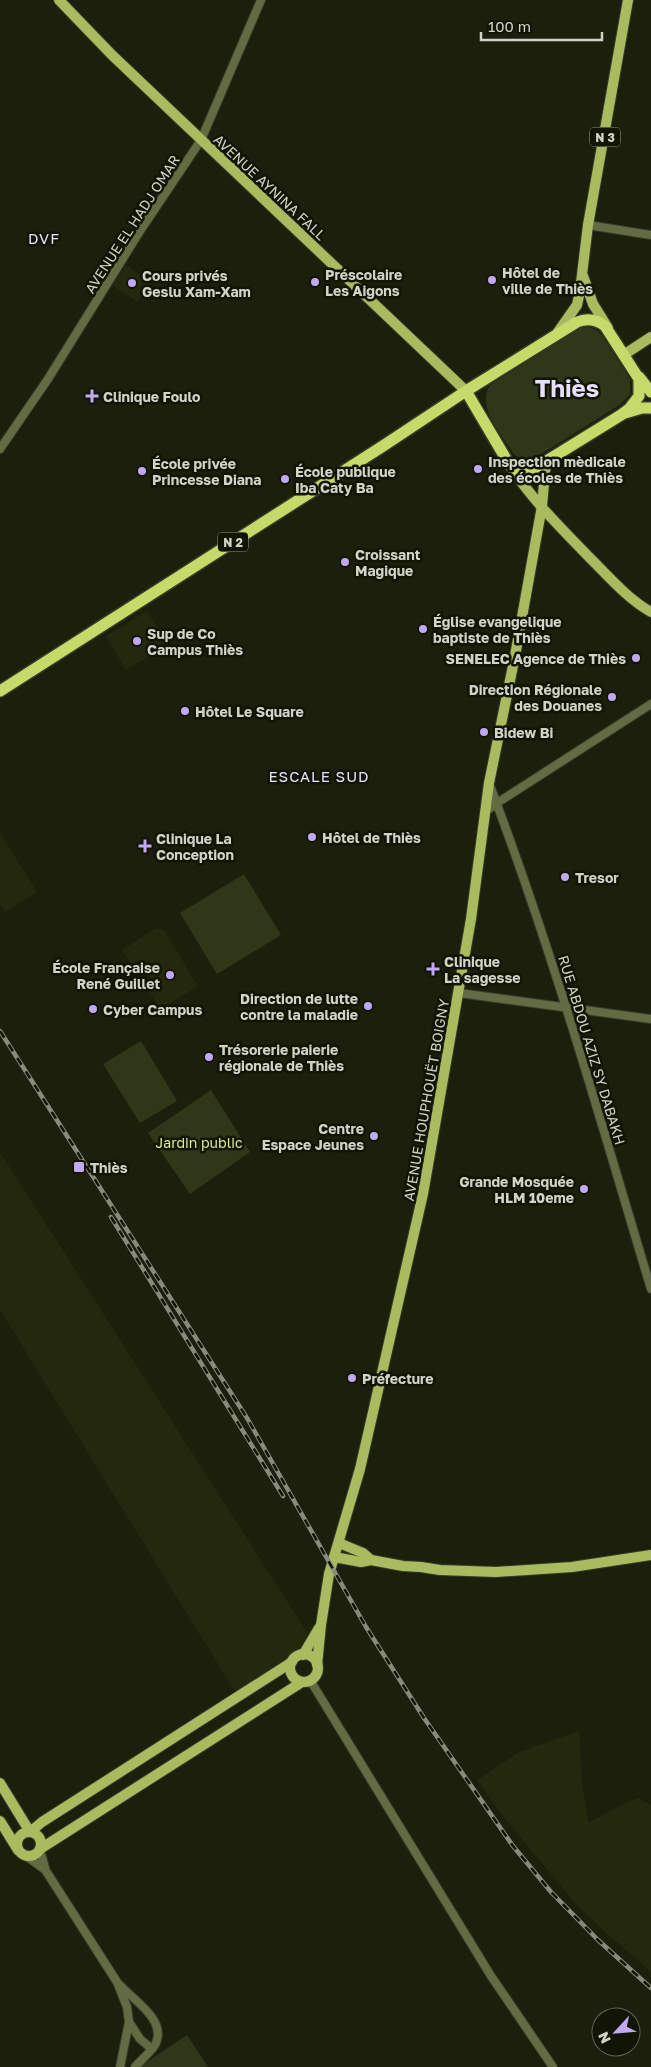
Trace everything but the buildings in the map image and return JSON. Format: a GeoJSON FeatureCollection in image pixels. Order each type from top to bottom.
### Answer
{"type":"FeatureCollection","features":[{"type":"Feature","properties":{"kind":"highway"},"geometry":{"type":"LineString","coordinates":[[637,373],[640,389],[639,396],[629,409],[526,471],[519,471],[509,464],[466,391],[583,320],[599,321],[612,334],[651,392]]}},
{"type":"Feature","properties":{"kind":"highway","name":"N 2"},"geometry":{"type":"LineString","coordinates":[[0,691],[466,391]]}},
{"type":"Feature","properties":{"kind":"highway"},"geometry":{"type":"LineString","coordinates":[[621,415],[642,408],[651,408]]}},
{"type":"Feature","properties":{"kind":"main road","name":"AVENUE AYNINA FALL"},"geometry":{"type":"LineString","coordinates":[[59,0],[112,55],[466,391]]}},
{"type":"Feature","properties":{"kind":"main road","name":"N 3"},"geometry":{"type":"LineString","coordinates":[[554,337],[577,305],[583,275],[588,225],[628,0]]}},
{"type":"Feature","properties":{"kind":"main road","name":"N 3"},"geometry":{"type":"LineString","coordinates":[[583,275],[593,304],[612,334]]}},
{"type":"Feature","properties":{"kind":"main road"},"geometry":{"type":"LineString","coordinates":[[624,354],[651,337]]}},
{"type":"Feature","properties":{"kind":"main road","name":"AVENUE HOUPHOUËT BOIGNY"},"geometry":{"type":"LineString","coordinates":[[317,1665],[329,1574],[360,1469],[402,1294],[423,1194],[459,994],[489,783],[515,656],[542,506],[546,460]]}},
{"type":"Feature","properties":{"kind":"main road"},"geometry":{"type":"LineString","coordinates":[[509,464],[518,479],[610,579],[640,606],[651,612]]}},
{"type":"Feature","properties":{"kind":"main road"},"geometry":{"type":"LineString","coordinates":[[339,1542],[362,1552],[371,1560]]}},
{"type":"Feature","properties":{"kind":"main road"},"geometry":{"type":"LineString","coordinates":[[334,1557],[361,1562],[371,1560],[440,1570],[496,1572],[572,1567],[651,1555]]}},
{"type":"Feature","properties":{"kind":"main road"},"geometry":{"type":"LineString","coordinates":[[22,1853],[18,1839],[23,1833],[30,1832],[42,1822],[292,1662],[296,1657],[303,1654],[321,1625]]}},
{"type":"Feature","properties":{"kind":"main road"},"geometry":{"type":"LineString","coordinates":[[0,1821],[22,1853],[33,1856],[316,1674],[317,1665],[310,1656],[303,1654]]}},
{"type":"Feature","properties":{"kind":"main road"},"geometry":{"type":"LineString","coordinates":[[292,1662],[292,1675],[306,1681]]}},
{"type":"Feature","properties":{"kind":"main road"},"geometry":{"type":"LineString","coordinates":[[0,1783],[30,1832],[40,1838],[40,1850]]}},
{"type":"Feature","properties":{"kind":"street","name":"AVENUE EL HADJ OMAR"},"geometry":{"type":"LineString","coordinates":[[0,449],[48,379],[140,231],[201,140],[261,0]]}},
{"type":"Feature","properties":{"kind":"street"},"geometry":{"type":"LineString","coordinates":[[588,225],[651,235]]}},
{"type":"Feature","properties":{"kind":"street"},"geometry":{"type":"LineString","coordinates":[[486,812],[497,803],[651,704]]}},
{"type":"Feature","properties":{"kind":"street","name":"RUE ABDOU AZIZ SY DABAKH"},"geometry":{"type":"LineString","coordinates":[[489,783],[504,819],[567,1007],[651,1289]]}},
{"type":"Feature","properties":{"kind":"street"},"geometry":{"type":"LineString","coordinates":[[459,994],[651,1019]]}},
{"type":"Feature","properties":{"kind":"street"},"geometry":{"type":"LineString","coordinates":[[306,1681],[491,1976],[552,2067]]}},
{"type":"Feature","properties":{"kind":"street"},"geometry":{"type":"LineString","coordinates":[[40,1850],[46,1871],[117,1982],[127,2007],[129,2022],[120,2067]]}},
{"type":"Feature","properties":{"kind":"street"},"geometry":{"type":"LineString","coordinates":[[22,1853],[46,1871]]}},
{"type":"Feature","properties":{"kind":"street"},"geometry":{"type":"LineString","coordinates":[[117,1982],[144,2008],[155,2023],[158,2037],[156,2045],[135,2067]]}},
{"type":"Feature","properties":{"kind":"street"},"geometry":{"type":"LineString","coordinates":[[129,2022],[140,2039],[152,2049]]}},
{"type":"Feature","properties":{"kind":"shaded area","name":"Cours privés Geslu Xam-Xam"},"geometry":{"type":"Polygon","coordinates":[[[126,265],[151,282],[137,302],[112,285],[126,265]]]}},
{"type":"Feature","properties":{"kind":"shaded area","name":"Sup de Co Campus Thiès"},"geometry":{"type":"Polygon","coordinates":[[[147,611],[168,645],[126,670],[106,636],[147,611]]]}},
{"type":"Feature","properties":{"kind":"shaded area"},"geometry":{"type":"Polygon","coordinates":[[[0,833],[37,892],[5,912],[0,903],[0,833]]]}},
{"type":"Feature","properties":{"kind":"shaded area","name":"École Française René Guillet"},"geometry":{"type":"Polygon","coordinates":[[[156,928],[164,930],[198,986],[161,1009],[147,988],[154,984],[139,962],[132,966],[122,950],[156,928]]]}},
{"type":"Feature","properties":{"kind":"shaded area"},"geometry":{"type":"Polygon","coordinates":[[[0,1152],[308,1634],[299,1650],[235,1692],[0,1310],[0,1152]]]}},
{"type":"Feature","properties":{"kind":"shaded area"},"geometry":{"type":"Polygon","coordinates":[[[579,1731],[582,1781],[588,1823],[629,1801],[639,1798],[651,1805],[651,1972],[575,1903],[501,1814],[477,1780],[519,1752],[579,1731]]]}},
{"type":"Feature","properties":{"kind":"green space"},"geometry":{"type":"Polygon","coordinates":[[[588,327],[595,329],[602,335],[630,379],[630,394],[621,404],[535,458],[529,460],[521,459],[513,453],[488,411],[486,394],[490,385],[580,328],[588,327]]]}},
{"type":"Feature","properties":{"kind":"green space"},"geometry":{"type":"Polygon","coordinates":[[[244,874],[281,935],[217,974],[180,913],[244,874]]]}},
{"type":"Feature","properties":{"kind":"green space"},"geometry":{"type":"Polygon","coordinates":[[[141,1041],[177,1101],[140,1123],[103,1064],[141,1041]]]}},
{"type":"Feature","properties":{"kind":"green space","name":"Jardin public"},"geometry":{"type":"Polygon","coordinates":[[[211,1090],[250,1152],[190,1194],[148,1133],[211,1090]]]}},
{"type":"Feature","properties":{"kind":"green space"},"geometry":{"type":"Polygon","coordinates":[[[187,2035],[208,2067],[139,2067],[187,2035]]]}},
{"type":"Feature","properties":{"kind":"railway"},"geometry":{"type":"LineString","coordinates":[[0,1031],[247,1418],[366,1627],[424,1718],[513,1846],[551,1892],[598,1940],[651,1988]]}},
{"type":"Feature","properties":{"kind":"railway"},"geometry":{"type":"LineString","coordinates":[[111,1217],[283,1496]]}},
{"type":"Feature","properties":{"kind":"place","name":"Hôtel de ville de Thiès"},"geometry":{"type":"Point","coordinates":[492,280]}},
{"type":"Feature","properties":{"kind":"place","name":"Préscolaire Les Aigons"},"geometry":{"type":"Point","coordinates":[315,282]}},
{"type":"Feature","properties":{"kind":"place","name":"Cours privés Geslu Xam-Xam"},"geometry":{"type":"Point","coordinates":[132,283]}},
{"type":"Feature","properties":{"kind":"place","name":"Clinique Foulo"},"geometry":{"type":"Point","coordinates":[92,396]}},
{"type":"Feature","properties":{"kind":"place","name":"Inspection mèdicale des écoles de Thiès"},"geometry":{"type":"Point","coordinates":[478,469]}},
{"type":"Feature","properties":{"kind":"place","name":"École privée Princesse Diana"},"geometry":{"type":"Point","coordinates":[142,471]}},
{"type":"Feature","properties":{"kind":"place","name":"École publique Iba Caty Ba"},"geometry":{"type":"Point","coordinates":[285,479]}},
{"type":"Feature","properties":{"kind":"place","name":"Croissant Magique"},"geometry":{"type":"Point","coordinates":[345,562]}},
{"type":"Feature","properties":{"kind":"place","name":"Église evangelique baptiste de Thiès"},"geometry":{"type":"Point","coordinates":[423,629]}},
{"type":"Feature","properties":{"kind":"place","name":"Sup de Co Campus Thiès"},"geometry":{"type":"Point","coordinates":[137,641]}},
{"type":"Feature","properties":{"kind":"place","name":"SENELEC Agence de Thiès"},"geometry":{"type":"Point","coordinates":[636,658]}},
{"type":"Feature","properties":{"kind":"place","name":"Direction Régionale des Douanes"},"geometry":{"type":"Point","coordinates":[612,697]}},
{"type":"Feature","properties":{"kind":"place","name":"Hôtel Le Square"},"geometry":{"type":"Point","coordinates":[185,711]}},
{"type":"Feature","properties":{"kind":"place","name":"Bidew Bi"},"geometry":{"type":"Point","coordinates":[484,732]}},
{"type":"Feature","properties":{"kind":"place","name":"Hôtel de Thiès"},"geometry":{"type":"Point","coordinates":[312,837]}},
{"type":"Feature","properties":{"kind":"place","name":"Clinique La Conception"},"geometry":{"type":"Point","coordinates":[145,846]}},
{"type":"Feature","properties":{"kind":"place","name":"Tresor"},"geometry":{"type":"Point","coordinates":[565,877]}},
{"type":"Feature","properties":{"kind":"place","name":"Clinique La sagesse"},"geometry":{"type":"Point","coordinates":[433,969]}},
{"type":"Feature","properties":{"kind":"place","name":"École Française René Guillet"},"geometry":{"type":"Point","coordinates":[170,975]}},
{"type":"Feature","properties":{"kind":"place","name":"Direction de lutte contre la maladie"},"geometry":{"type":"Point","coordinates":[368,1006]}},
{"type":"Feature","properties":{"kind":"place","name":"Cyber Campus"},"geometry":{"type":"Point","coordinates":[93,1009]}},
{"type":"Feature","properties":{"kind":"place","name":"Trésorerie paierie régionale de Thiès"},"geometry":{"type":"Point","coordinates":[209,1057]}},
{"type":"Feature","properties":{"kind":"place","name":"Centre Espace Jeunes"},"geometry":{"type":"Point","coordinates":[374,1136]}},
{"type":"Feature","properties":{"kind":"place","name":"Thiès"},"geometry":{"type":"Point","coordinates":[79,1167]}},
{"type":"Feature","properties":{"kind":"place","name":"Grande Mosquée HLM 10eme"},"geometry":{"type":"Point","coordinates":[584,1189]}},
{"type":"Feature","properties":{"kind":"place","name":"Préfecture"},"geometry":{"type":"Point","coordinates":[352,1378]}},
{"type":"Feature","properties":{"kind":"district","name":"DVF"},"geometry":{"type":"Point","coordinates":[44,238]}},
{"type":"Feature","properties":{"kind":"district","name":"Thiès"},"geometry":{"type":"Point","coordinates":[567,387]}},
{"type":"Feature","properties":{"kind":"district","name":"ESCALE SUD"},"geometry":{"type":"Point","coordinates":[319,776]}}]}
